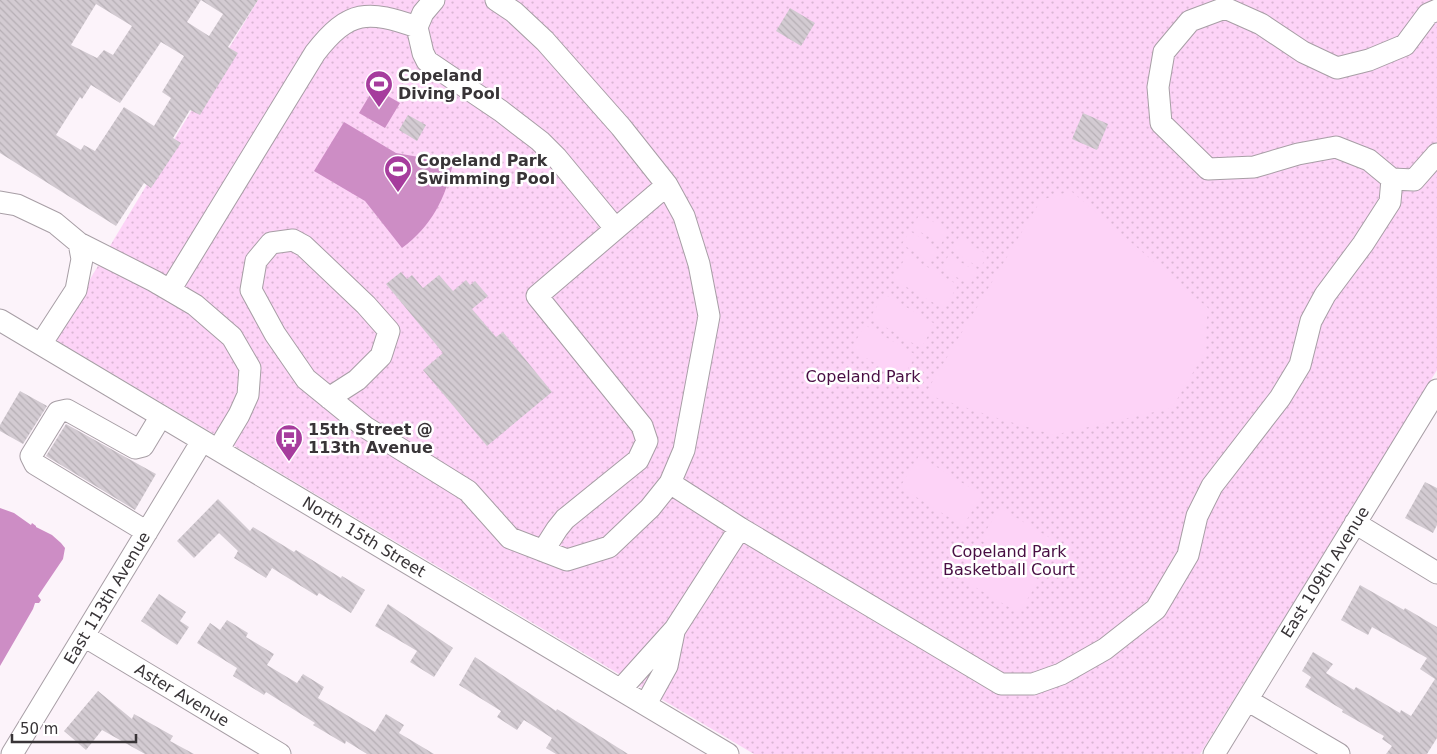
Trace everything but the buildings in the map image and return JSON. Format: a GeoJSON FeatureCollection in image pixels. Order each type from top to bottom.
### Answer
{"type":"FeatureCollection","features":[{"type":"Feature","properties":{"kind":"street"},"geometry":{"type":"LineString","coordinates":[[434,0],[423,13],[418,27],[423,54],[427,61],[501,111],[540,141],[557,158],[615,228]]}},
{"type":"Feature","properties":{"kind":"street"},"geometry":{"type":"LineString","coordinates":[[329,398],[357,380],[381,356],[389,331],[366,305],[304,246],[293,240],[271,244],[256,261],[251,290],[275,334],[306,379],[329,398],[365,427],[468,491],[510,538],[567,560],[610,547],[650,508],[670,483],[684,450],[709,316],[700,264],[684,216],[667,185],[621,127],[545,41],[514,12],[496,0]]}},
{"type":"Feature","properties":{"kind":"street"},"geometry":{"type":"LineString","coordinates":[[1437,10],[1428,14],[1405,45],[1369,60],[1337,68],[1303,52],[1261,24],[1225,8],[1190,21],[1164,52],[1158,87],[1161,123],[1208,169],[1254,167],[1298,154],[1336,147],[1369,160],[1392,179],[1414,180],[1437,154]]}},
{"type":"Feature","properties":{"kind":"street"},"geometry":{"type":"LineString","coordinates":[[170,290],[310,61],[325,40],[340,26],[358,17],[385,17],[418,27]]}},
{"type":"Feature","properties":{"kind":"street"},"geometry":{"type":"LineString","coordinates":[[670,483],[740,528],[1001,684],[1033,684],[1061,674],[1105,649],[1156,609],[1188,555],[1197,516],[1212,486],[1280,398],[1300,365],[1312,321],[1325,295],[1363,244],[1390,202],[1392,179]]}},
{"type":"Feature","properties":{"kind":"street"},"geometry":{"type":"LineString","coordinates":[[543,551],[565,519],[638,460],[646,441],[642,426],[537,296],[667,185]]}},
{"type":"Feature","properties":{"kind":"street","name":"East 113th Avenue"},"geometry":{"type":"LineString","coordinates":[[0,202],[17,206],[55,223],[80,243],[195,305],[232,337],[250,368],[248,396],[239,415],[210,446],[147,532],[12,754]]}},
{"type":"Feature","properties":{"kind":"street"},"geometry":{"type":"LineString","coordinates":[[41,344],[76,290],[82,259],[80,243]]}},
{"type":"Feature","properties":{"kind":"street","name":"North 15th Street"},"geometry":{"type":"LineString","coordinates":[[0,320],[728,754]]}},
{"type":"Feature","properties":{"kind":"street","name":"East 109th Avenue"},"geometry":{"type":"LineString","coordinates":[[1214,754],[1437,390]]}},
{"type":"Feature","properties":{"kind":"street"},"geometry":{"type":"LineString","coordinates":[[147,532],[35,464],[31,456],[58,412],[67,410],[135,448],[143,446],[162,416]]}},
{"type":"Feature","properties":{"kind":"street"},"geometry":{"type":"LineString","coordinates":[[1356,523],[1437,573]]}},
{"type":"Feature","properties":{"kind":"street"},"geometry":{"type":"LineString","coordinates":[[621,689],[674,629],[740,528]]}},
{"type":"Feature","properties":{"kind":"street"},"geometry":{"type":"LineString","coordinates":[[646,704],[667,666],[674,629]]}},
{"type":"Feature","properties":{"kind":"street","name":"Aster Avenue"},"geometry":{"type":"LineString","coordinates":[[84,636],[280,754]]}},
{"type":"Feature","properties":{"kind":"street"},"geometry":{"type":"LineString","coordinates":[[1247,700],[1339,754]]}},
{"type":"Feature","properties":{"kind":"green space","name":"Copeland Park"},"geometry":{"type":"Polygon","coordinates":[[[258,0],[1437,0],[1437,370],[1200,754],[754,754],[54,339],[258,0]]]}},
{"type":"Feature","properties":{"kind":"green space"},"geometry":{"type":"Polygon","coordinates":[[[1071,191],[1208,308],[1204,354],[1172,408],[1054,435],[925,394],[1041,200],[1071,191]]]}},
{"type":"Feature","properties":{"kind":"green space"},"geometry":{"type":"Polygon","coordinates":[[[920,214],[949,231],[941,244],[912,227],[920,214]]]}},
{"type":"Feature","properties":{"kind":"green space"},"geometry":{"type":"Polygon","coordinates":[[[910,231],[938,249],[930,262],[902,244],[910,231]]]}},
{"type":"Feature","properties":{"kind":"green space"},"geometry":{"type":"Polygon","coordinates":[[[959,237],[988,255],[980,268],[951,250],[959,237]]]}},
{"type":"Feature","properties":{"kind":"green space"},"geometry":{"type":"Polygon","coordinates":[[[907,255],[958,285],[944,309],[893,279],[907,255]]]}},
{"type":"Feature","properties":{"kind":"green space"},"geometry":{"type":"Polygon","coordinates":[[[949,255],[977,272],[970,285],[941,268],[949,255]]]}},
{"type":"Feature","properties":{"kind":"green space"},"geometry":{"type":"Polygon","coordinates":[[[884,294],[935,324],[921,348],[870,318],[884,294]]]}},
{"type":"Feature","properties":{"kind":"green space"},"geometry":{"type":"Polygon","coordinates":[[[865,325],[916,355],[902,379],[851,349],[865,325]]]}},
{"type":"Feature","properties":{"kind":"green space"},"geometry":{"type":"Polygon","coordinates":[[[919,456],[982,495],[963,526],[900,487],[919,456]]]}},
{"type":"Feature","properties":{"kind":"green space"},"geometry":{"type":"Polygon","coordinates":[[[1000,508],[1060,544],[1041,577],[980,540],[1000,508]]]}},
{"type":"Feature","properties":{"kind":"green space"},"geometry":{"type":"Polygon","coordinates":[[[978,544],[1039,580],[1019,613],[958,577],[978,544]]]}},
{"type":"Feature","properties":{"kind":"shaded area","name":"Copeland Diving Pool"},"geometry":{"type":"Polygon","coordinates":[[[374,88],[400,103],[385,128],[359,113],[374,88]]]}},
{"type":"Feature","properties":{"kind":"shaded area","name":"Copeland Park Swimming Pool"},"geometry":{"type":"Polygon","coordinates":[[[344,122],[396,153],[453,163],[446,188],[436,211],[421,231],[402,248],[365,201],[314,171],[344,122]]]}},
{"type":"Feature","properties":{"kind":"shaded area"},"geometry":{"type":"Polygon","coordinates":[[[0,508],[14,513],[31,525],[32,523],[52,535],[65,548],[63,559],[38,596],[41,600],[39,603],[35,603],[0,666],[0,508]]]}},
{"type":"Feature","properties":{"kind":"place","name":"Copeland Diving Pool"},"geometry":{"type":"Point","coordinates":[379,108]}},
{"type":"Feature","properties":{"kind":"place","name":"Copeland Park Swimming Pool"},"geometry":{"type":"Point","coordinates":[398,193]}},
{"type":"Feature","properties":{"kind":"place","name":"15th Street @ 113th Avenue"},"geometry":{"type":"Point","coordinates":[289,462]}},
{"type":"Feature","properties":{"kind":"park label","name":"Copeland Park Basketball Court"},"geometry":{"type":"Point","coordinates":[1009,560]}}]}
